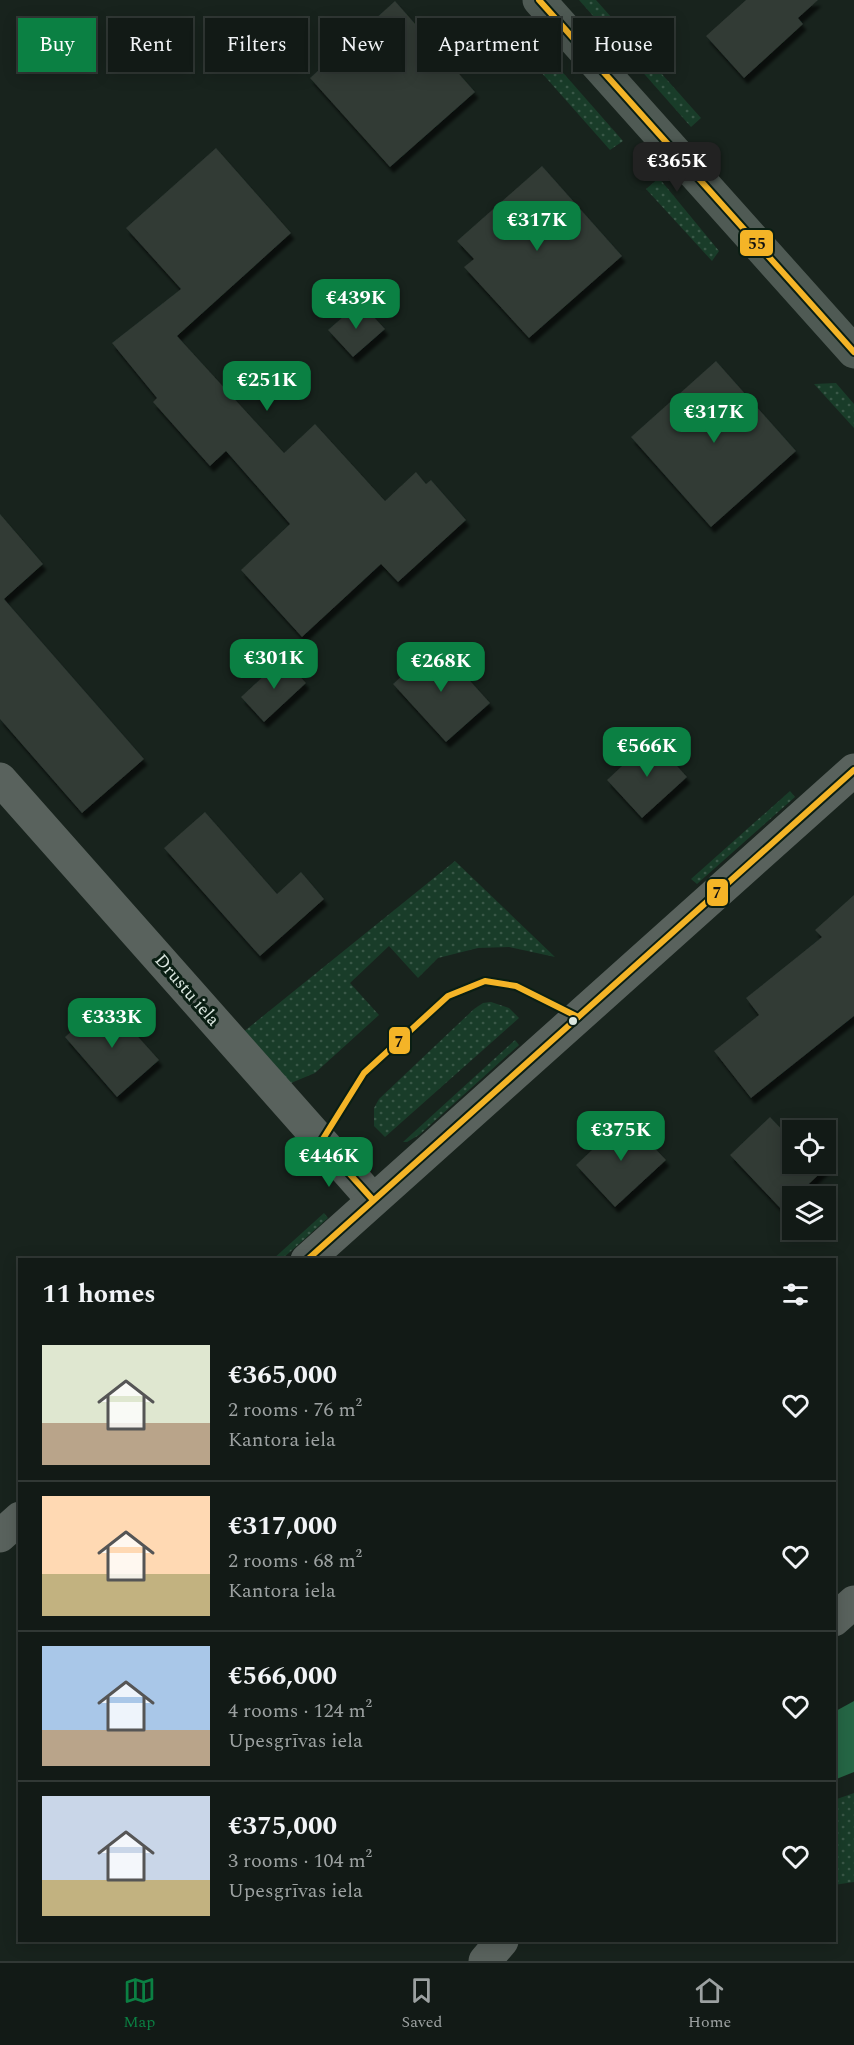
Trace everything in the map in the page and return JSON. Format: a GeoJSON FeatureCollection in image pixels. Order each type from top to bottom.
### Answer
{"type":"FeatureCollection","features":[{"type":"Feature","properties":{"kind":"main road"},"geometry":{"type":"LineString","coordinates":[[539,0],[854,352]]}},
{"type":"Feature","properties":{"kind":"street"},"geometry":{"type":"LineString","coordinates":[[309,1258],[854,770]]}},
{"type":"Feature","properties":{"kind":"street","name":"Drustu iela"},"geometry":{"type":"LineString","coordinates":[[0,779],[374,1200]]}},
{"type":"Feature","properties":{"kind":"street"},"geometry":{"type":"LineString","coordinates":[[0,1536],[18,1520]]}},
{"type":"Feature","properties":{"kind":"street"},"geometry":{"type":"LineString","coordinates":[[836,1618],[854,1602]]}},
{"type":"Feature","properties":{"kind":"street"},"geometry":{"type":"LineString","coordinates":[[485,1961],[501,1942]]}},
{"type":"Feature","properties":{"kind":"shaded area"},"geometry":{"type":"Polygon","coordinates":[[[579,0],[596,0],[612,18],[595,18],[579,0]]]}},
{"type":"Feature","properties":{"kind":"shaded area"},"geometry":{"type":"Polygon","coordinates":[[[561,70],[623,141],[610,150],[541,72],[561,70]]]}},
{"type":"Feature","properties":{"kind":"shaded area"},"geometry":{"type":"Polygon","coordinates":[[[642,72],[660,72],[701,118],[691,127],[642,72]]]}},
{"type":"Feature","properties":{"kind":"shaded area"},"geometry":{"type":"Polygon","coordinates":[[[659,178],[719,251],[712,261],[646,189],[659,178]]]}},
{"type":"Feature","properties":{"kind":"shaded area"},"geometry":{"type":"Polygon","coordinates":[[[836,383],[854,404],[854,428],[814,384],[836,383]]]}},
{"type":"Feature","properties":{"kind":"shaded area"},"geometry":{"type":"Polygon","coordinates":[[[790,791],[795,797],[697,884],[691,879],[790,791]]]}},
{"type":"Feature","properties":{"kind":"shaded area"},"geometry":{"type":"Polygon","coordinates":[[[455,861],[555,957],[509,947],[478,948],[438,958],[418,978],[389,946],[350,983],[379,1015],[315,1073],[291,1083],[242,1033],[455,861]]]}},
{"type":"Feature","properties":{"kind":"shaded area"},"geometry":{"type":"Polygon","coordinates":[[[491,1002],[509,1008],[519,1018],[385,1137],[374,1126],[374,1108],[379,1099],[474,1009],[483,1003],[491,1002]]]}},
{"type":"Feature","properties":{"kind":"shaded area"},"geometry":{"type":"Polygon","coordinates":[[[515,1040],[519,1045],[419,1135],[403,1142],[515,1040]]]}},
{"type":"Feature","properties":{"kind":"shaded area"},"geometry":{"type":"Polygon","coordinates":[[[324,1213],[328,1218],[283,1258],[274,1258],[324,1213]]]}},
{"type":"Feature","properties":{"kind":"shaded area"},"geometry":{"type":"Polygon","coordinates":[[[854,1701],[854,1772],[836,1779],[836,1711],[854,1701]]]}},
{"type":"Feature","properties":{"kind":"shaded area"},"geometry":{"type":"Polygon","coordinates":[[[854,1793],[854,1882],[836,1885],[836,1799],[854,1793]]]}},
{"type":"Feature","properties":{"kind":"building"},"geometry":{"type":"Polygon","coordinates":[[[746,0],[818,0],[798,18],[803,24],[744,78],[706,36],[746,0]]]}},
{"type":"Feature","properties":{"kind":"building"},"geometry":{"type":"Polygon","coordinates":[[[395,1],[417,26],[417,72],[457,72],[475,92],[390,167],[310,78],[320,69],[320,72],[405,72],[405,18],[376,18],[395,1]]]}},
{"type":"Feature","properties":{"kind":"building"},"geometry":{"type":"Polygon","coordinates":[[[216,148],[291,233],[177,336],[284,453],[315,424],[385,501],[416,472],[426,484],[431,480],[466,520],[398,582],[381,564],[302,637],[241,570],[290,524],[226,451],[210,466],[153,402],[157,398],[112,343],[181,289],[126,228],[216,148]]]}},
{"type":"Feature","properties":{"kind":"building"},"geometry":{"type":"Polygon","coordinates":[[[542,166],[622,256],[529,338],[464,267],[474,259],[457,241],[542,166]]]}},
{"type":"Feature","properties":{"kind":"building"},"geometry":{"type":"Polygon","coordinates":[[[360,302],[385,329],[353,357],[328,330],[360,302]]]}},
{"type":"Feature","properties":{"kind":"building"},"geometry":{"type":"Polygon","coordinates":[[[716,361],[796,451],[711,527],[631,437],[716,361]]]}},
{"type":"Feature","properties":{"kind":"building"},"geometry":{"type":"Polygon","coordinates":[[[0,514],[43,564],[4,599],[144,759],[82,813],[0,719],[0,514]]]}},
{"type":"Feature","properties":{"kind":"building"},"geometry":{"type":"Polygon","coordinates":[[[437,644],[490,703],[446,742],[393,684],[437,644]]]}},
{"type":"Feature","properties":{"kind":"building"},"geometry":{"type":"Polygon","coordinates":[[[283,658],[306,683],[264,722],[241,697],[283,658]]]}},
{"type":"Feature","properties":{"kind":"building"},"geometry":{"type":"Polygon","coordinates":[[[652,738],[687,777],[642,818],[607,780],[652,738]]]}},
{"type":"Feature","properties":{"kind":"building"},"geometry":{"type":"Polygon","coordinates":[[[205,812],[277,894],[301,872],[324,899],[260,956],[164,848],[205,812]]]}},
{"type":"Feature","properties":{"kind":"building"},"geometry":{"type":"Polygon","coordinates":[[[854,895],[854,1016],[751,1098],[714,1051],[759,1015],[746,998],[822,937],[815,930],[854,895]]]}},
{"type":"Feature","properties":{"kind":"building"},"geometry":{"type":"Polygon","coordinates":[[[106,1001],[159,1060],[117,1097],[65,1037],[106,1001]]]}},
{"type":"Feature","properties":{"kind":"building"},"geometry":{"type":"Polygon","coordinates":[[[770,1117],[782,1130],[782,1174],[819,1174],[807,1186],[782,1186],[781,1209],[730,1155],[770,1117]]]}},
{"type":"Feature","properties":{"kind":"building"},"geometry":{"type":"Polygon","coordinates":[[[626,1118],[666,1160],[615,1207],[576,1165],[626,1118]]]}},
{"type":"Feature","properties":{"kind":"transit line","name":"55"},"geometry":{"type":"LineString","coordinates":[[539,0],[854,352]]}},
{"type":"Feature","properties":{"kind":"transit line","name":"7"},"geometry":{"type":"LineString","coordinates":[[309,1258],[854,770]]}},
{"type":"Feature","properties":{"kind":"transit line","name":"7"},"geometry":{"type":"LineString","coordinates":[[373,1200],[321,1142],[364,1073],[448,996],[485,981],[516,986],[578,1017]]}}]}
